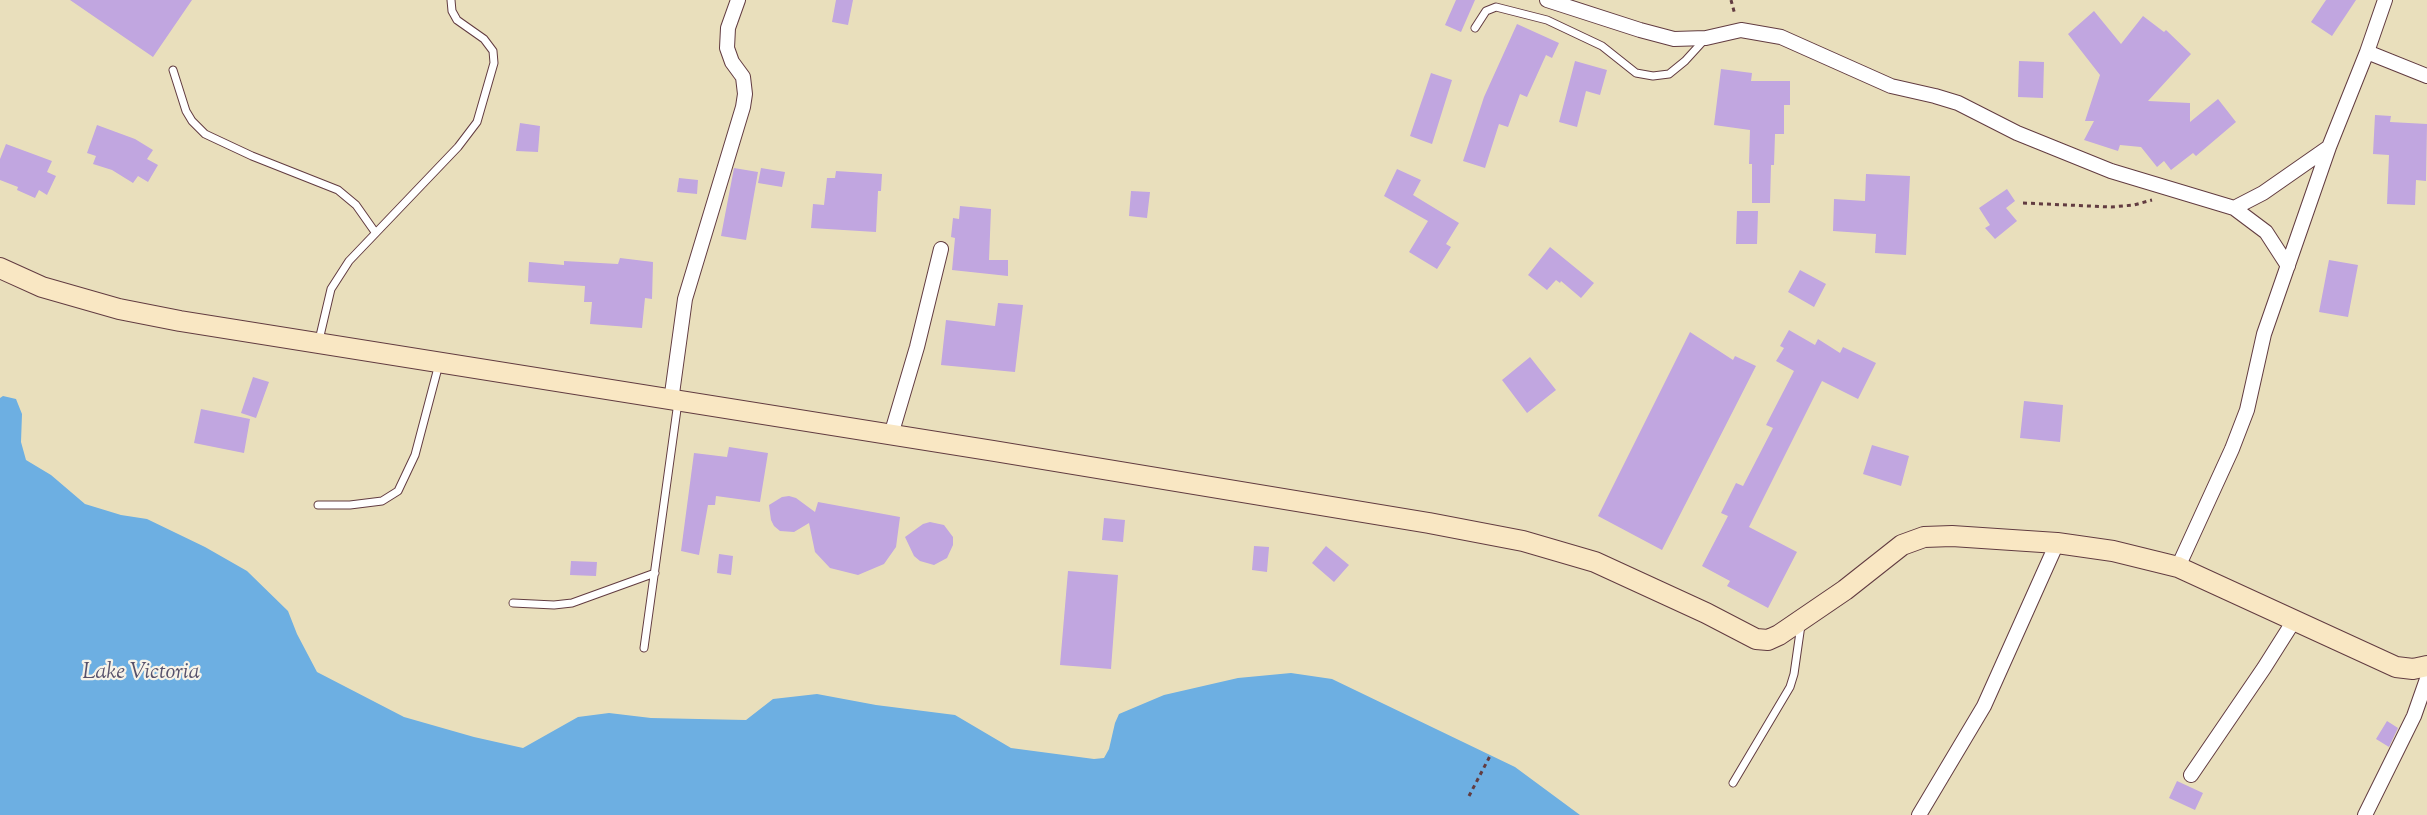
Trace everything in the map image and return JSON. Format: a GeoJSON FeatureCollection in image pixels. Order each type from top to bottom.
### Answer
{"type":"FeatureCollection","features":[{"type":"Feature","properties":{"kind":"street"},"geometry":{"type":"LineString","coordinates":[[674,401],[684,299],[743,107],[745,94],[743,77],[732,62],[727,48],[728,28],[738,0]]}},
{"type":"Feature","properties":{"kind":"street"},"geometry":{"type":"LineString","coordinates":[[1548,0],[1666,37],[1692,40],[1741,30],[1780,37],[1891,86],[1958,103],[2072,156],[2110,171],[2234,208],[2266,232],[2288,266]]}},
{"type":"Feature","properties":{"kind":"street"},"geometry":{"type":"LineString","coordinates":[[2178,567],[2232,449],[2247,410],[2264,334],[2329,147],[2367,52],[2385,0]]}},
{"type":"Feature","properties":{"kind":"street"},"geometry":{"type":"LineString","coordinates":[[2367,52],[2427,76]]}},
{"type":"Feature","properties":{"kind":"street"},"geometry":{"type":"LineString","coordinates":[[2234,208],[2263,193],[2329,147]]}},
{"type":"Feature","properties":{"kind":"street"},"geometry":{"type":"LineString","coordinates":[[891,435],[917,348],[941,249]]}},
{"type":"Feature","properties":{"kind":"street"},"geometry":{"type":"LineString","coordinates":[[0,268],[42,287],[119,309],[440,364],[891,435],[1419,522],[1523,542],[1595,562],[1706,613],[1756,639],[1768,640],[1773,638],[1845,590],[1902,545],[1924,537],[1952,536],[2057,543],[2112,552],[2178,567],[2295,619],[2396,667],[2413,669],[2427,666]]}},
{"type":"Feature","properties":{"kind":"street"},"geometry":{"type":"LineString","coordinates":[[1920,815],[1984,706],[2057,543]]}},
{"type":"Feature","properties":{"kind":"street"},"geometry":{"type":"LineString","coordinates":[[2191,775],[2259,676],[2295,619]]}},
{"type":"Feature","properties":{"kind":"street"},"geometry":{"type":"LineString","coordinates":[[2365,815],[2426,690]]}},
{"type":"Feature","properties":{"kind":"lane"},"geometry":{"type":"LineString","coordinates":[[318,343],[331,289],[349,262],[375,232],[472,131],[483,106],[494,63],[493,51],[484,39],[457,20],[452,12],[451,0]]}},
{"type":"Feature","properties":{"kind":"lane"},"geometry":{"type":"LineString","coordinates":[[1474,28],[1486,11],[1496,7],[1547,20],[1602,46],[1636,73],[1653,76],[1669,74],[1686,61],[1706,38]]}},
{"type":"Feature","properties":{"kind":"lane"},"geometry":{"type":"LineString","coordinates":[[174,70],[186,111],[192,121],[205,134],[252,156],[338,190],[356,205],[375,232]]}},
{"type":"Feature","properties":{"kind":"lane"},"geometry":{"type":"LineString","coordinates":[[318,505],[350,505],[382,501],[398,491],[414,456],[440,364]]}},
{"type":"Feature","properties":{"kind":"lane"},"geometry":{"type":"LineString","coordinates":[[644,648],[655,572],[674,401]]}},
{"type":"Feature","properties":{"kind":"lane"},"geometry":{"type":"LineString","coordinates":[[513,603],[554,605],[572,603],[655,572]]}},
{"type":"Feature","properties":{"kind":"lane"},"geometry":{"type":"LineString","coordinates":[[1732,783],[1790,687],[1794,674],[1802,619]]}},
{"type":"Feature","properties":{"kind":"path"},"geometry":{"type":"LineString","coordinates":[[2023,203],[2088,207],[2126,206],[2182,191]]}},
{"type":"Feature","properties":{"kind":"path"},"geometry":{"type":"LineString","coordinates":[[1468,796],[1490,756]]}},
{"type":"Feature","properties":{"kind":"water","name":"Lake Victoria"},"geometry":{"type":"Polygon","coordinates":[[[3,396],[16,399],[22,414],[21,442],[26,460],[51,475],[85,504],[121,515],[147,519],[205,547],[247,571],[288,611],[297,634],[317,672],[404,717],[474,737],[523,748],[578,717],[609,713],[651,718],[746,720],[773,699],[817,694],[876,705],[955,715],[1011,748],[1094,759],[1104,758],[1109,749],[1119,714],[1164,695],[1238,678],[1291,673],[1332,679],[1515,767],[1580,815],[0,815],[0,398],[3,396]]]}},
{"type":"Feature","properties":{"kind":"building"},"geometry":{"type":"Polygon","coordinates":[[[70,0],[192,0],[153,57],[70,0]]]}},
{"type":"Feature","properties":{"kind":"building"},"geometry":{"type":"Polygon","coordinates":[[[836,0],[853,0],[848,25],[832,22],[836,0]]]}},
{"type":"Feature","properties":{"kind":"building"},"geometry":{"type":"Polygon","coordinates":[[[1456,0],[1475,0],[1461,32],[1445,25],[1456,0]]]}},
{"type":"Feature","properties":{"kind":"building"},"geometry":{"type":"Polygon","coordinates":[[[2326,0],[2356,0],[2332,36],[2311,22],[2326,0]]]}},
{"type":"Feature","properties":{"kind":"building"},"geometry":{"type":"Polygon","coordinates":[[[2094,11],[2121,44],[2143,16],[2164,32],[2166,30],[2191,54],[2148,101],[2190,103],[2190,122],[2218,99],[2236,122],[2196,156],[2193,153],[2171,170],[2164,161],[2157,167],[2141,147],[2120,145],[2118,151],[2084,140],[2094,121],[2085,121],[2100,75],[2068,34],[2094,11]]]}},
{"type":"Feature","properties":{"kind":"building"},"geometry":{"type":"Polygon","coordinates":[[[1517,24],[1559,43],[1552,58],[1546,55],[1527,97],[1520,94],[1508,127],[1499,124],[1485,168],[1463,161],[1484,97],[1517,24]]]}},
{"type":"Feature","properties":{"kind":"building"},"geometry":{"type":"Polygon","coordinates":[[[1575,61],[1607,70],[1600,95],[1586,91],[1577,127],[1559,122],[1575,61]]]}},
{"type":"Feature","properties":{"kind":"building"},"geometry":{"type":"Polygon","coordinates":[[[2019,61],[2044,62],[2043,98],[2018,97],[2019,61]]]}},
{"type":"Feature","properties":{"kind":"building"},"geometry":{"type":"Polygon","coordinates":[[[1721,69],[1752,73],[1751,81],[1790,81],[1790,105],[1784,105],[1784,134],[1775,134],[1774,165],[1771,165],[1770,203],[1752,203],[1752,164],[1749,164],[1750,130],[1714,125],[1721,69]]]}},
{"type":"Feature","properties":{"kind":"building"},"geometry":{"type":"Polygon","coordinates":[[[1431,73],[1452,80],[1432,144],[1410,136],[1431,73]]]}},
{"type":"Feature","properties":{"kind":"building"},"geometry":{"type":"Polygon","coordinates":[[[2375,115],[2391,116],[2390,122],[2427,124],[2426,181],[2416,180],[2415,205],[2387,204],[2389,155],[2373,154],[2375,115]]]}},
{"type":"Feature","properties":{"kind":"building"},"geometry":{"type":"Polygon","coordinates":[[[520,123],[540,126],[538,152],[516,151],[520,123]]]}},
{"type":"Feature","properties":{"kind":"building"},"geometry":{"type":"Polygon","coordinates":[[[97,125],[135,139],[153,150],[147,159],[158,165],[148,182],[138,176],[133,183],[112,170],[93,164],[96,156],[87,153],[97,125]]]}},
{"type":"Feature","properties":{"kind":"building"},"geometry":{"type":"Polygon","coordinates":[[[6,144],[52,161],[47,172],[56,176],[47,195],[39,190],[35,198],[17,190],[18,187],[0,180],[0,159],[6,144]]]}},
{"type":"Feature","properties":{"kind":"building"},"geometry":{"type":"Polygon","coordinates":[[[734,168],[758,172],[746,240],[721,236],[734,168]]]}},
{"type":"Feature","properties":{"kind":"building"},"geometry":{"type":"Polygon","coordinates":[[[761,168],[785,172],[782,187],[758,183],[761,168]]]}},
{"type":"Feature","properties":{"kind":"building"},"geometry":{"type":"Polygon","coordinates":[[[1397,169],[1421,180],[1413,195],[1459,223],[1446,244],[1451,247],[1437,269],[1409,252],[1428,221],[1384,196],[1397,169]]]}},
{"type":"Feature","properties":{"kind":"building"},"geometry":{"type":"Polygon","coordinates":[[[836,171],[882,174],[881,191],[878,191],[876,232],[811,228],[813,204],[824,205],[827,178],[835,178],[836,171]]]}},
{"type":"Feature","properties":{"kind":"building"},"geometry":{"type":"Polygon","coordinates":[[[1866,174],[1910,176],[1906,255],[1875,253],[1876,234],[1833,231],[1834,199],[1865,201],[1866,174]]]}},
{"type":"Feature","properties":{"kind":"building"},"geometry":{"type":"Polygon","coordinates":[[[679,178],[698,180],[697,194],[677,192],[679,178]]]}},
{"type":"Feature","properties":{"kind":"building"},"geometry":{"type":"Polygon","coordinates":[[[2007,189],[2015,201],[2006,208],[2017,221],[1995,239],[1985,228],[1990,225],[1979,208],[2007,189]]]}},
{"type":"Feature","properties":{"kind":"building"},"geometry":{"type":"Polygon","coordinates":[[[1131,191],[1150,192],[1147,218],[1129,216],[1131,191]]]}},
{"type":"Feature","properties":{"kind":"building"},"geometry":{"type":"Polygon","coordinates":[[[960,206],[991,209],[989,260],[1008,260],[1008,276],[952,270],[955,238],[951,237],[953,218],[959,219],[960,206]]]}},
{"type":"Feature","properties":{"kind":"building"},"geometry":{"type":"Polygon","coordinates":[[[1737,211],[1758,211],[1757,244],[1736,244],[1737,211]]]}},
{"type":"Feature","properties":{"kind":"building"},"geometry":{"type":"Polygon","coordinates":[[[1550,247],[1594,283],[1581,298],[1561,281],[1560,283],[1556,280],[1547,290],[1528,275],[1550,247]]]}},
{"type":"Feature","properties":{"kind":"building"},"geometry":{"type":"Polygon","coordinates":[[[620,258],[653,262],[652,299],[645,298],[642,328],[590,324],[592,302],[584,302],[585,286],[528,282],[529,262],[564,265],[564,261],[618,264],[620,258]]]}},
{"type":"Feature","properties":{"kind":"building"},"geometry":{"type":"Polygon","coordinates":[[[2329,260],[2358,265],[2348,317],[2319,312],[2329,260]]]}},
{"type":"Feature","properties":{"kind":"building"},"geometry":{"type":"Polygon","coordinates":[[[1800,270],[1826,284],[1814,307],[1788,292],[1800,270]]]}},
{"type":"Feature","properties":{"kind":"building"},"geometry":{"type":"Polygon","coordinates":[[[998,303],[1023,305],[1015,372],[941,365],[946,320],[995,326],[998,303]]]}},
{"type":"Feature","properties":{"kind":"building"},"geometry":{"type":"Polygon","coordinates":[[[1789,330],[1815,345],[1818,339],[1840,353],[1843,347],[1876,363],[1858,399],[1822,381],[1749,527],[1797,552],[1768,608],[1727,586],[1730,581],[1702,566],[1728,516],[1721,513],[1736,483],[1743,486],[1773,428],[1766,425],[1794,371],[1776,361],[1784,348],[1780,346],[1789,330]]]}},
{"type":"Feature","properties":{"kind":"building"},"geometry":{"type":"Polygon","coordinates":[[[1690,332],[1733,360],[1735,356],[1756,366],[1662,550],[1598,516],[1690,332]]]}},
{"type":"Feature","properties":{"kind":"building"},"geometry":{"type":"Polygon","coordinates":[[[1530,357],[1556,390],[1527,413],[1502,380],[1530,357]]]}},
{"type":"Feature","properties":{"kind":"building"},"geometry":{"type":"Polygon","coordinates":[[[253,377],[269,382],[256,418],[241,413],[253,377]]]}},
{"type":"Feature","properties":{"kind":"building"},"geometry":{"type":"Polygon","coordinates":[[[2024,401],[2063,405],[2060,442],[2020,438],[2024,401]]]}},
{"type":"Feature","properties":{"kind":"building"},"geometry":{"type":"Polygon","coordinates":[[[201,409],[250,419],[244,453],[194,443],[201,409]]]}},
{"type":"Feature","properties":{"kind":"building"},"geometry":{"type":"Polygon","coordinates":[[[1872,445],[1909,456],[1901,486],[1863,474],[1872,445]]]}},
{"type":"Feature","properties":{"kind":"building"},"geometry":{"type":"Polygon","coordinates":[[[729,447],[768,453],[760,502],[716,496],[715,505],[708,505],[699,555],[681,551],[694,453],[727,457],[729,447]]]}},
{"type":"Feature","properties":{"kind":"building"},"geometry":{"type":"Polygon","coordinates":[[[782,497],[796,498],[815,512],[818,502],[900,517],[896,547],[884,564],[858,575],[830,568],[815,552],[809,523],[794,532],[780,531],[774,526],[771,520],[769,505],[782,497]]]}},
{"type":"Feature","properties":{"kind":"building"},"geometry":{"type":"Polygon","coordinates":[[[1104,518],[1125,520],[1123,542],[1102,540],[1104,518]]]}},
{"type":"Feature","properties":{"kind":"building"},"geometry":{"type":"Polygon","coordinates":[[[930,522],[944,525],[953,537],[953,545],[947,558],[934,565],[920,561],[914,556],[905,537],[923,524],[930,522]]]}},
{"type":"Feature","properties":{"kind":"building"},"geometry":{"type":"Polygon","coordinates":[[[1254,546],[1269,547],[1267,572],[1252,570],[1254,546]]]}},
{"type":"Feature","properties":{"kind":"building"},"geometry":{"type":"Polygon","coordinates":[[[1326,546],[1349,565],[1334,582],[1312,563],[1326,546]]]}},
{"type":"Feature","properties":{"kind":"building"},"geometry":{"type":"Polygon","coordinates":[[[719,554],[733,556],[731,575],[717,573],[719,554]]]}},
{"type":"Feature","properties":{"kind":"building"},"geometry":{"type":"Polygon","coordinates":[[[571,561],[597,562],[596,576],[570,575],[571,561]]]}},
{"type":"Feature","properties":{"kind":"building"},"geometry":{"type":"Polygon","coordinates":[[[1068,571],[1118,575],[1111,669],[1060,665],[1068,571]]]}},
{"type":"Feature","properties":{"kind":"building"},"geometry":{"type":"Polygon","coordinates":[[[2387,721],[2398,728],[2389,747],[2376,739],[2387,721]]]}},
{"type":"Feature","properties":{"kind":"building"},"geometry":{"type":"Polygon","coordinates":[[[2177,781],[2203,793],[2195,810],[2169,798],[2177,781]]]}}]}
